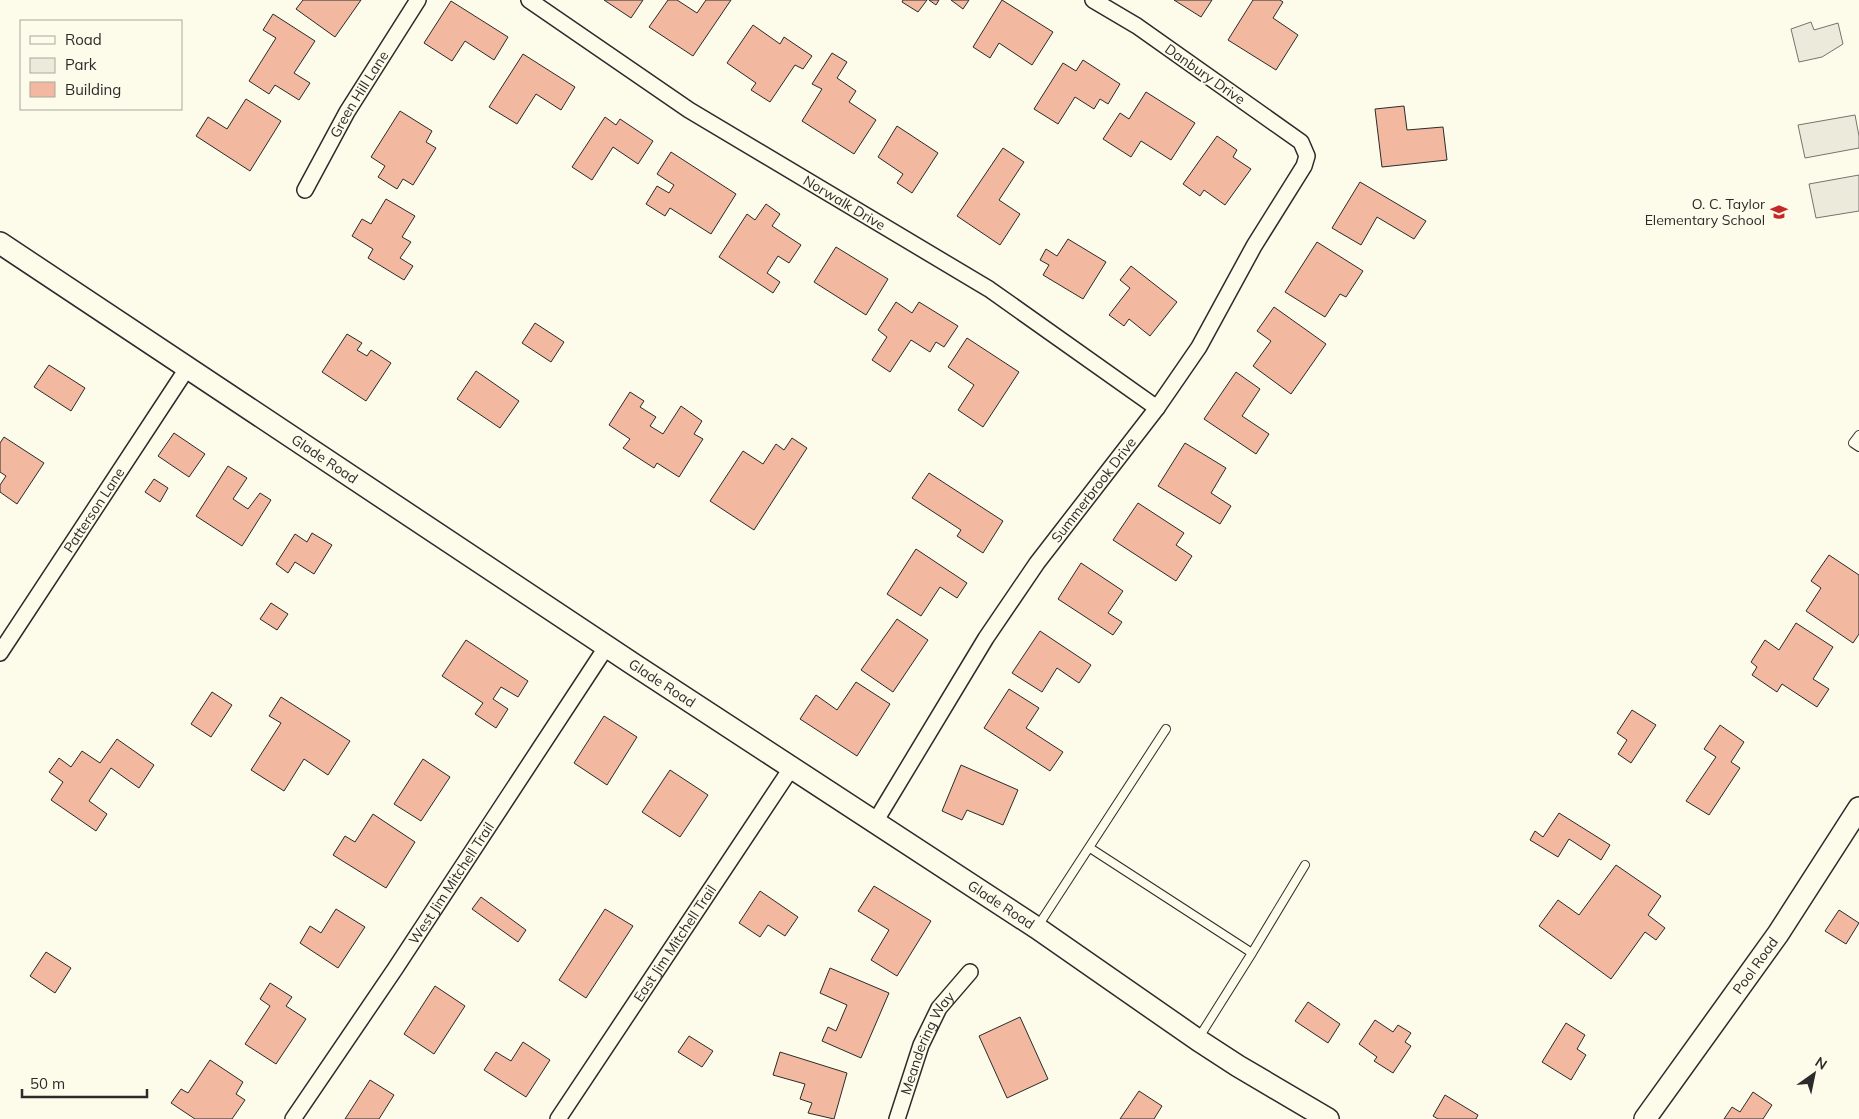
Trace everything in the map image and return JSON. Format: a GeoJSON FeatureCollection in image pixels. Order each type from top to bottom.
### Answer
{"type":"FeatureCollection","features":[{"type":"Feature","properties":{"kind":"main road","name":"Glade Road"},"geometry":{"type":"LineString","coordinates":[[0,243],[607,646],[1037,928],[1198,1040],[1328,1119]]}},
{"type":"Feature","properties":{"kind":"main road","name":"Pool Road"},"geometry":{"type":"LineString","coordinates":[[1645,1119],[1778,934],[1859,808]]}},
{"type":"Feature","properties":{"kind":"street","name":"Green Hill Lane"},"geometry":{"type":"LineString","coordinates":[[305,190],[347,112],[418,0]]}},
{"type":"Feature","properties":{"kind":"street","name":"Norwalk Drive"},"geometry":{"type":"LineString","coordinates":[[529,0],[689,110],[989,289],[1157,408]]}},
{"type":"Feature","properties":{"kind":"street","name":"Danbury Drive"},"geometry":{"type":"LineString","coordinates":[[1093,0],[1137,26],[1302,142],[1308,156]]}},
{"type":"Feature","properties":{"kind":"street","name":"Summerbrook Drive"},"geometry":{"type":"LineString","coordinates":[[875,822],[996,623],[1037,563],[1157,408],[1199,347],[1254,246],[1304,166],[1308,156]]}},
{"type":"Feature","properties":{"kind":"street","name":"Patterson Lane"},"geometry":{"type":"LineString","coordinates":[[0,653],[188,367]]}},
{"type":"Feature","properties":{"kind":"street","name":"West Jim Mitchell Trail"},"geometry":{"type":"LineString","coordinates":[[294,1119],[607,646]]}},
{"type":"Feature","properties":{"kind":"street","name":"East Jim Mitchell Trail"},"geometry":{"type":"LineString","coordinates":[[558,1119],[792,767]]}},
{"type":"Feature","properties":{"kind":"street","name":"Meandering Way"},"geometry":{"type":"LineString","coordinates":[[897,1119],[924,1040],[939,1008],[970,972]]}},
{"type":"Feature","properties":{"kind":"lane"},"geometry":{"type":"LineString","coordinates":[[1859,435],[1853,443],[1859,447]]}},
{"type":"Feature","properties":{"kind":"lane"},"geometry":{"type":"LineString","coordinates":[[1037,928],[1166,729]]}},
{"type":"Feature","properties":{"kind":"lane"},"geometry":{"type":"LineString","coordinates":[[1090,848],[1252,953]]}},
{"type":"Feature","properties":{"kind":"lane"},"geometry":{"type":"LineString","coordinates":[[1198,1040],[1306,865]]}},
{"type":"Feature","properties":{"kind":"green space"},"geometry":{"type":"Polygon","coordinates":[[[1811,22],[1814,30],[1838,23],[1843,44],[1822,57],[1799,62],[1791,29],[1811,22]]]}},
{"type":"Feature","properties":{"kind":"green space"},"geometry":{"type":"Polygon","coordinates":[[[1855,115],[1859,148],[1805,158],[1798,125],[1855,115]]]}},
{"type":"Feature","properties":{"kind":"green space"},"geometry":{"type":"Polygon","coordinates":[[[1859,175],[1859,211],[1816,218],[1809,184],[1859,175]]]}},
{"type":"Feature","properties":{"kind":"building"},"geometry":{"type":"Polygon","coordinates":[[[303,0],[361,0],[335,37],[296,9],[303,0]]]}},
{"type":"Feature","properties":{"kind":"building"},"geometry":{"type":"Polygon","coordinates":[[[604,0],[643,0],[631,18],[604,0]]]}},
{"type":"Feature","properties":{"kind":"building"},"geometry":{"type":"Polygon","coordinates":[[[668,0],[677,0],[697,13],[706,0],[731,0],[693,56],[649,27],[668,0]]]}},
{"type":"Feature","properties":{"kind":"building"},"geometry":{"type":"Polygon","coordinates":[[[903,0],[927,0],[918,12],[902,2],[903,0]]]}},
{"type":"Feature","properties":{"kind":"building"},"geometry":{"type":"Polygon","coordinates":[[[929,0],[939,0],[936,5],[929,0]]]}},
{"type":"Feature","properties":{"kind":"building"},"geometry":{"type":"Polygon","coordinates":[[[951,0],[969,0],[963,9],[951,0]]]}},
{"type":"Feature","properties":{"kind":"building"},"geometry":{"type":"Polygon","coordinates":[[[1002,0],[1053,32],[1032,65],[999,43],[990,58],[973,47],[1002,0]]]}},
{"type":"Feature","properties":{"kind":"building"},"geometry":{"type":"Polygon","coordinates":[[[1174,0],[1212,0],[1201,17],[1174,0]]]}},
{"type":"Feature","properties":{"kind":"building"},"geometry":{"type":"Polygon","coordinates":[[[1253,0],[1280,0],[1283,2],[1273,18],[1298,35],[1276,70],[1228,40],[1253,0]]]}},
{"type":"Feature","properties":{"kind":"building"},"geometry":{"type":"Polygon","coordinates":[[[451,1],[508,37],[494,60],[465,41],[452,61],[424,43],[451,1]]]}},
{"type":"Feature","properties":{"kind":"building"},"geometry":{"type":"Polygon","coordinates":[[[273,14],[315,41],[294,73],[310,83],[299,100],[275,85],[269,94],[249,81],[276,38],[263,30],[273,14]]]}},
{"type":"Feature","properties":{"kind":"building"},"geometry":{"type":"Polygon","coordinates":[[[753,25],[780,44],[784,37],[812,56],[803,69],[795,65],[770,102],[751,90],[756,83],[727,63],[753,25]]]}},
{"type":"Feature","properties":{"kind":"building"},"geometry":{"type":"Polygon","coordinates":[[[832,53],[847,62],[837,78],[856,91],[849,102],[876,120],[854,154],[802,121],[822,89],[812,84],[832,53]]]}},
{"type":"Feature","properties":{"kind":"building"},"geometry":{"type":"Polygon","coordinates":[[[523,54],[575,87],[561,110],[536,94],[517,124],[489,107],[523,54]]]}},
{"type":"Feature","properties":{"kind":"building"},"geometry":{"type":"Polygon","coordinates":[[[1083,60],[1120,84],[1108,104],[1100,99],[1094,109],[1075,97],[1058,124],[1034,109],[1063,63],[1076,71],[1083,60]]]}},
{"type":"Feature","properties":{"kind":"building"},"geometry":{"type":"Polygon","coordinates":[[[1146,92],[1195,123],[1171,160],[1141,141],[1131,157],[1103,139],[1120,113],[1129,119],[1146,92]]]}},
{"type":"Feature","properties":{"kind":"building"},"geometry":{"type":"Polygon","coordinates":[[[246,99],[281,121],[250,171],[196,136],[208,117],[227,129],[246,99]]]}},
{"type":"Feature","properties":{"kind":"building"},"geometry":{"type":"Polygon","coordinates":[[[1404,106],[1407,130],[1443,127],[1447,160],[1382,167],[1375,109],[1404,106]]]}},
{"type":"Feature","properties":{"kind":"building"},"geometry":{"type":"Polygon","coordinates":[[[400,111],[432,131],[426,142],[436,148],[413,185],[403,179],[397,189],[378,177],[385,166],[371,157],[400,111]]]}},
{"type":"Feature","properties":{"kind":"building"},"geometry":{"type":"Polygon","coordinates":[[[605,117],[616,125],[620,119],[653,141],[638,164],[613,147],[592,180],[572,167],[605,117]]]}},
{"type":"Feature","properties":{"kind":"building"},"geometry":{"type":"Polygon","coordinates":[[[897,126],[938,153],[912,193],[897,183],[903,174],[878,157],[897,126]]]}},
{"type":"Feature","properties":{"kind":"building"},"geometry":{"type":"Polygon","coordinates":[[[1217,136],[1237,150],[1233,157],[1251,169],[1225,205],[1204,190],[1200,196],[1183,184],[1217,136]]]}},
{"type":"Feature","properties":{"kind":"building"},"geometry":{"type":"Polygon","coordinates":[[[1003,148],[1024,162],[999,200],[1020,214],[1000,245],[957,216],[1003,148]]]}},
{"type":"Feature","properties":{"kind":"building"},"geometry":{"type":"Polygon","coordinates":[[[671,152],[736,194],[711,234],[670,208],[665,216],[646,204],[657,186],[669,193],[674,185],[657,174],[671,152]]]}},
{"type":"Feature","properties":{"kind":"building"},"geometry":{"type":"Polygon","coordinates":[[[1360,182],[1426,221],[1414,239],[1377,217],[1361,245],[1332,228],[1360,182]]]}},
{"type":"Feature","properties":{"kind":"building"},"geometry":{"type":"Polygon","coordinates":[[[386,199],[415,216],[402,237],[411,242],[400,258],[413,266],[404,280],[368,258],[373,249],[352,236],[362,219],[371,224],[386,199]]]}},
{"type":"Feature","properties":{"kind":"building"},"geometry":{"type":"Polygon","coordinates":[[[766,204],[780,214],[772,226],[801,245],[789,263],[778,256],[767,273],[780,282],[773,293],[719,257],[747,214],[755,220],[766,204]]]}},
{"type":"Feature","properties":{"kind":"building"},"geometry":{"type":"Polygon","coordinates":[[[1068,239],[1106,262],[1083,299],[1043,275],[1049,265],[1040,260],[1046,249],[1057,256],[1068,239]]]}},
{"type":"Feature","properties":{"kind":"building"},"geometry":{"type":"Polygon","coordinates":[[[1317,242],[1363,271],[1346,297],[1340,294],[1325,317],[1285,292],[1317,242]]]}},
{"type":"Feature","properties":{"kind":"building"},"geometry":{"type":"Polygon","coordinates":[[[836,247],[888,279],[866,315],[814,282],[836,247]]]}},
{"type":"Feature","properties":{"kind":"building"},"geometry":{"type":"Polygon","coordinates":[[[1131,266],[1177,302],[1150,336],[1129,319],[1124,326],[1109,315],[1130,288],[1120,280],[1131,266]]]}},
{"type":"Feature","properties":{"kind":"building"},"geometry":{"type":"Polygon","coordinates":[[[896,302],[912,313],[919,302],[958,326],[944,347],[936,342],[930,352],[911,340],[890,372],[872,360],[887,337],[878,330],[896,302]]]}},
{"type":"Feature","properties":{"kind":"building"},"geometry":{"type":"Polygon","coordinates":[[[1274,307],[1326,344],[1291,394],[1253,366],[1271,341],[1257,331],[1274,307]]]}},
{"type":"Feature","properties":{"kind":"building"},"geometry":{"type":"Polygon","coordinates":[[[535,323],[564,342],[551,362],[522,343],[535,323]]]}},
{"type":"Feature","properties":{"kind":"building"},"geometry":{"type":"Polygon","coordinates":[[[347,334],[362,343],[357,350],[367,356],[371,350],[391,363],[366,401],[322,372],[347,334]]]}},
{"type":"Feature","properties":{"kind":"building"},"geometry":{"type":"Polygon","coordinates":[[[967,338],[1019,372],[983,427],[958,410],[974,385],[948,367],[967,338]]]}},
{"type":"Feature","properties":{"kind":"building"},"geometry":{"type":"Polygon","coordinates":[[[49,365],[85,388],[71,411],[34,387],[49,365]]]}},
{"type":"Feature","properties":{"kind":"building"},"geometry":{"type":"Polygon","coordinates":[[[476,371],[519,401],[500,428],[457,399],[476,371]]]}},
{"type":"Feature","properties":{"kind":"building"},"geometry":{"type":"Polygon","coordinates":[[[1236,372],[1260,389],[1242,416],[1269,434],[1256,454],[1204,419],[1236,372]]]}},
{"type":"Feature","properties":{"kind":"building"},"geometry":{"type":"Polygon","coordinates":[[[630,392],[644,401],[640,407],[656,417],[650,426],[663,434],[681,406],[702,421],[694,434],[703,439],[679,477],[657,463],[654,468],[623,448],[630,439],[609,425],[630,392]]]}},
{"type":"Feature","properties":{"kind":"building"},"geometry":{"type":"Polygon","coordinates":[[[174,433],[205,454],[189,477],[158,456],[174,433]]]}},
{"type":"Feature","properties":{"kind":"building"},"geometry":{"type":"Polygon","coordinates":[[[4,437],[44,463],[17,504],[0,492],[0,485],[6,476],[0,472],[0,443],[4,437]]]}},
{"type":"Feature","properties":{"kind":"building"},"geometry":{"type":"Polygon","coordinates":[[[792,438],[807,448],[754,530],[710,501],[743,451],[763,464],[776,444],[784,450],[792,438]]]}},
{"type":"Feature","properties":{"kind":"building"},"geometry":{"type":"Polygon","coordinates":[[[1185,443],[1226,468],[1211,493],[1231,506],[1220,524],[1158,486],[1185,443]]]}},
{"type":"Feature","properties":{"kind":"building"},"geometry":{"type":"Polygon","coordinates":[[[228,466],[247,478],[233,499],[248,509],[260,493],[271,500],[242,546],[196,516],[228,466]]]}},
{"type":"Feature","properties":{"kind":"building"},"geometry":{"type":"Polygon","coordinates":[[[929,473],[1003,521],[983,553],[957,536],[961,530],[912,498],[929,473]]]}},
{"type":"Feature","properties":{"kind":"building"},"geometry":{"type":"Polygon","coordinates":[[[154,479],[168,488],[160,502],[145,492],[154,479]]]}},
{"type":"Feature","properties":{"kind":"building"},"geometry":{"type":"Polygon","coordinates":[[[1138,503],[1184,533],[1176,545],[1192,556],[1176,581],[1113,540],[1138,503]]]}},
{"type":"Feature","properties":{"kind":"building"},"geometry":{"type":"Polygon","coordinates":[[[312,533],[332,545],[314,574],[295,562],[288,573],[276,564],[295,534],[307,542],[312,533]]]}},
{"type":"Feature","properties":{"kind":"building"},"geometry":{"type":"Polygon","coordinates":[[[916,549],[967,583],[957,598],[940,587],[921,616],[887,594],[916,549]]]}},
{"type":"Feature","properties":{"kind":"building"},"geometry":{"type":"Polygon","coordinates":[[[1829,555],[1859,575],[1859,634],[1853,643],[1806,611],[1821,588],[1811,581],[1829,555]]]}},
{"type":"Feature","properties":{"kind":"building"},"geometry":{"type":"Polygon","coordinates":[[[1081,563],[1123,591],[1108,613],[1122,622],[1113,635],[1058,599],[1081,563]]]}},
{"type":"Feature","properties":{"kind":"building"},"geometry":{"type":"Polygon","coordinates":[[[271,603],[288,614],[277,630],[260,619],[271,603]]]}},
{"type":"Feature","properties":{"kind":"building"},"geometry":{"type":"Polygon","coordinates":[[[897,619],[928,640],[893,692],[861,670],[897,619]]]}},
{"type":"Feature","properties":{"kind":"building"},"geometry":{"type":"Polygon","coordinates":[[[1796,623],[1833,647],[1813,679],[1829,689],[1817,707],[1782,684],[1777,692],[1752,675],[1757,667],[1751,662],[1765,640],[1779,650],[1796,623]]]}},
{"type":"Feature","properties":{"kind":"building"},"geometry":{"type":"Polygon","coordinates":[[[1040,631],[1091,665],[1079,683],[1057,668],[1042,692],[1012,673],[1040,631]]]}},
{"type":"Feature","properties":{"kind":"building"},"geometry":{"type":"Polygon","coordinates":[[[466,640],[528,681],[518,697],[501,687],[493,699],[508,709],[496,728],[475,714],[483,703],[442,676],[466,640]]]}},
{"type":"Feature","properties":{"kind":"building"},"geometry":{"type":"Polygon","coordinates":[[[856,682],[890,704],[857,756],[800,719],[816,695],[837,710],[856,682]]]}},
{"type":"Feature","properties":{"kind":"building"},"geometry":{"type":"Polygon","coordinates":[[[1009,689],[1039,708],[1026,728],[1063,752],[1050,771],[984,728],[1009,689]]]}},
{"type":"Feature","properties":{"kind":"building"},"geometry":{"type":"Polygon","coordinates":[[[212,692],[232,705],[211,737],[191,724],[212,692]]]}},
{"type":"Feature","properties":{"kind":"building"},"geometry":{"type":"Polygon","coordinates":[[[281,697],[350,741],[328,775],[304,759],[284,791],[251,770],[281,723],[269,716],[281,697]]]}},
{"type":"Feature","properties":{"kind":"building"},"geometry":{"type":"Polygon","coordinates":[[[1632,710],[1656,725],[1631,763],[1618,754],[1627,740],[1617,733],[1632,710]]]}},
{"type":"Feature","properties":{"kind":"building"},"geometry":{"type":"Polygon","coordinates":[[[604,716],[637,737],[607,785],[574,763],[604,716]]]}},
{"type":"Feature","properties":{"kind":"building"},"geometry":{"type":"Polygon","coordinates":[[[1720,725],[1744,742],[1731,762],[1740,768],[1709,815],[1686,801],[1716,757],[1704,749],[1720,725]]]}},
{"type":"Feature","properties":{"kind":"building"},"geometry":{"type":"Polygon","coordinates":[[[117,739],[154,765],[139,788],[111,768],[89,801],[107,814],[96,831],[51,800],[63,782],[49,772],[59,758],[71,767],[82,751],[100,763],[117,739]]]}},
{"type":"Feature","properties":{"kind":"building"},"geometry":{"type":"Polygon","coordinates":[[[423,759],[450,777],[421,821],[394,804],[423,759]]]}},
{"type":"Feature","properties":{"kind":"building"},"geometry":{"type":"Polygon","coordinates":[[[961,765],[1018,790],[1003,825],[967,810],[962,820],[942,811],[961,765]]]}},
{"type":"Feature","properties":{"kind":"building"},"geometry":{"type":"Polygon","coordinates":[[[670,770],[708,795],[680,837],[642,812],[670,770]]]}},
{"type":"Feature","properties":{"kind":"building"},"geometry":{"type":"Polygon","coordinates":[[[1559,813],[1610,845],[1601,860],[1569,839],[1558,857],[1530,840],[1535,831],[1543,837],[1559,813]]]}},
{"type":"Feature","properties":{"kind":"building"},"geometry":{"type":"Polygon","coordinates":[[[373,814],[415,842],[386,888],[333,855],[345,836],[355,842],[373,814]]]}},
{"type":"Feature","properties":{"kind":"building"},"geometry":{"type":"Polygon","coordinates":[[[1616,865],[1661,896],[1648,915],[1665,928],[1656,940],[1645,932],[1611,979],[1539,926],[1558,900],[1579,915],[1616,865]]]}},
{"type":"Feature","properties":{"kind":"building"},"geometry":{"type":"Polygon","coordinates":[[[874,886],[931,921],[897,976],[871,960],[889,930],[858,911],[874,886]]]}},
{"type":"Feature","properties":{"kind":"building"},"geometry":{"type":"Polygon","coordinates":[[[760,891],[798,917],[785,936],[768,925],[760,937],[739,923],[760,891]]]}},
{"type":"Feature","properties":{"kind":"building"},"geometry":{"type":"Polygon","coordinates":[[[481,897],[526,930],[518,942],[472,909],[481,897]]]}},
{"type":"Feature","properties":{"kind":"building"},"geometry":{"type":"Polygon","coordinates":[[[336,909],[365,927],[338,968],[300,943],[310,926],[321,933],[336,909]]]}},
{"type":"Feature","properties":{"kind":"building"},"geometry":{"type":"Polygon","coordinates":[[[605,909],[633,926],[586,998],[559,980],[605,909]]]}},
{"type":"Feature","properties":{"kind":"building"},"geometry":{"type":"Polygon","coordinates":[[[1839,910],[1859,923],[1846,944],[1825,931],[1839,910]]]}},
{"type":"Feature","properties":{"kind":"building"},"geometry":{"type":"Polygon","coordinates":[[[46,952],[71,968],[55,993],[30,976],[46,952]]]}},
{"type":"Feature","properties":{"kind":"building"},"geometry":{"type":"Polygon","coordinates":[[[830,968],[889,993],[861,1058],[822,1041],[828,1027],[836,1031],[847,1005],[820,993],[830,968]]]}},
{"type":"Feature","properties":{"kind":"building"},"geometry":{"type":"Polygon","coordinates":[[[270,983],[292,997],[286,1006],[306,1019],[276,1064],[245,1044],[270,1006],[260,999],[270,983]]]}},
{"type":"Feature","properties":{"kind":"building"},"geometry":{"type":"Polygon","coordinates":[[[435,986],[465,1006],[434,1054],[404,1034],[435,986]]]}},
{"type":"Feature","properties":{"kind":"building"},"geometry":{"type":"Polygon","coordinates":[[[1308,1002],[1340,1024],[1328,1043],[1295,1021],[1308,1002]]]}},
{"type":"Feature","properties":{"kind":"building"},"geometry":{"type":"Polygon","coordinates":[[[1020,1017],[1048,1079],[1007,1098],[979,1036],[1020,1017]]]}},
{"type":"Feature","properties":{"kind":"building"},"geometry":{"type":"Polygon","coordinates":[[[1375,1020],[1393,1032],[1398,1025],[1411,1033],[1405,1042],[1411,1046],[1393,1073],[1374,1061],[1377,1057],[1359,1044],[1375,1020]]]}},
{"type":"Feature","properties":{"kind":"building"},"geometry":{"type":"Polygon","coordinates":[[[1566,1023],[1585,1035],[1577,1049],[1586,1055],[1571,1080],[1542,1062],[1566,1023]]]}},
{"type":"Feature","properties":{"kind":"building"},"geometry":{"type":"Polygon","coordinates":[[[689,1036],[713,1051],[702,1067],[678,1052],[689,1036]]]}},
{"type":"Feature","properties":{"kind":"building"},"geometry":{"type":"Polygon","coordinates":[[[523,1042],[550,1060],[526,1097],[484,1070],[496,1052],[511,1061],[523,1042]]]}},
{"type":"Feature","properties":{"kind":"building"},"geometry":{"type":"Polygon","coordinates":[[[780,1052],[847,1073],[834,1119],[808,1113],[812,1103],[800,1099],[805,1084],[773,1075],[780,1052]]]}},
{"type":"Feature","properties":{"kind":"building"},"geometry":{"type":"Polygon","coordinates":[[[210,1060],[243,1082],[236,1094],[245,1100],[232,1119],[195,1119],[171,1103],[181,1089],[188,1093],[210,1060]]]}},
{"type":"Feature","properties":{"kind":"building"},"geometry":{"type":"Polygon","coordinates":[[[370,1080],[394,1095],[379,1119],[345,1119],[370,1080]]]}},
{"type":"Feature","properties":{"kind":"building"},"geometry":{"type":"Polygon","coordinates":[[[1139,1091],[1162,1106],[1154,1119],[1120,1119],[1139,1091]]]}},
{"type":"Feature","properties":{"kind":"building"},"geometry":{"type":"Polygon","coordinates":[[[1753,1092],[1772,1105],[1763,1119],[1724,1119],[1732,1107],[1740,1112],[1753,1092]]]}},
{"type":"Feature","properties":{"kind":"building"},"geometry":{"type":"Polygon","coordinates":[[[1445,1095],[1478,1115],[1476,1119],[1438,1119],[1433,1116],[1445,1095]]]}},
{"type":"Feature","properties":{"kind":"place","name":"O. C. Taylor Elementary School"},"geometry":{"type":"Point","coordinates":[1779,212]}}]}
